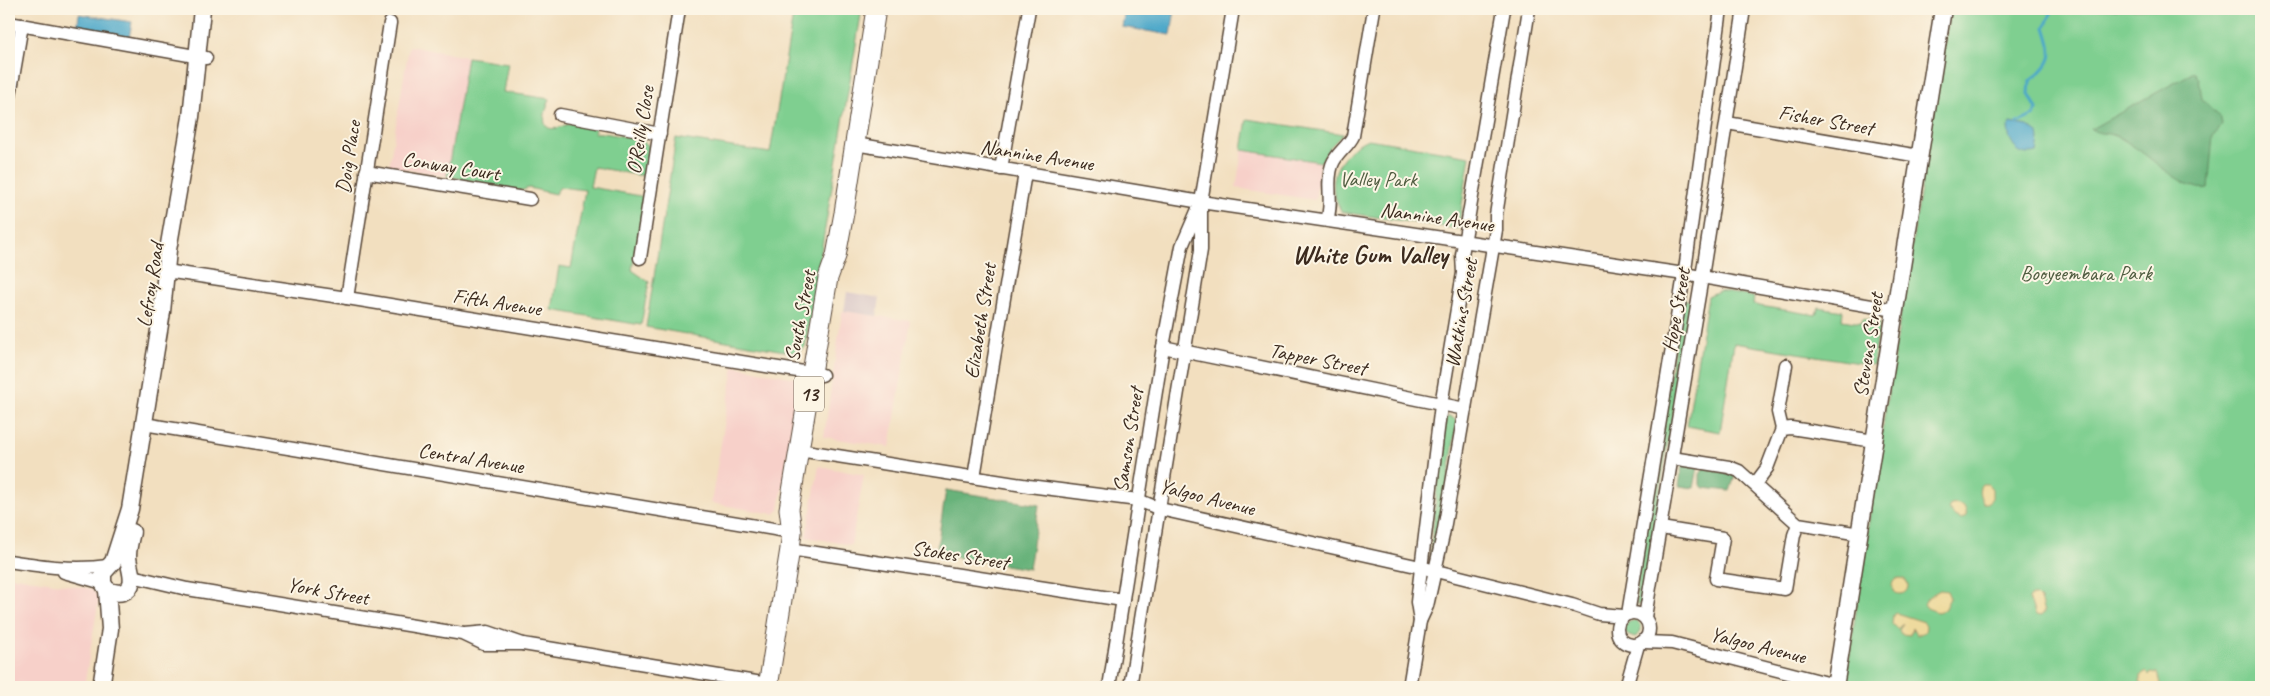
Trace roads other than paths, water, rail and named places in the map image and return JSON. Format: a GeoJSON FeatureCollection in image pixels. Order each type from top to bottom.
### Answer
{"type":"FeatureCollection","features":[{"type":"Feature","properties":{"kind":"main road","name":"South Street"},"geometry":{"type":"LineString","coordinates":[[768,686],[791,540],[789,509],[805,450],[817,374],[828,278],[836,256],[876,9]]}},
{"type":"Feature","properties":{"kind":"street","name":"Lefroy Road"},"geometry":{"type":"LineString","coordinates":[[202,9],[202,58]]}},
{"type":"Feature","properties":{"kind":"street","name":"Lefroy Road"},"geometry":{"type":"LineString","coordinates":[[102,687],[118,578],[128,552],[210,9]]}},
{"type":"Feature","properties":{"kind":"street","name":"O'Reilly Close"},"geometry":{"type":"LineString","coordinates":[[640,258],[679,9]]}},
{"type":"Feature","properties":{"kind":"street"},"geometry":{"type":"LineString","coordinates":[[1001,169],[1029,9]]}},
{"type":"Feature","properties":{"kind":"street","name":"Samson Street"},"geometry":{"type":"LineString","coordinates":[[1130,687],[1201,250],[1201,202],[1233,9]]}},
{"type":"Feature","properties":{"kind":"street"},"geometry":{"type":"LineString","coordinates":[[1327,220],[1332,205],[1328,187],[1331,166],[1335,158],[1350,143],[1353,136],[1374,9]]}},
{"type":"Feature","properties":{"kind":"street","name":"Watkins Street"},"geometry":{"type":"LineString","coordinates":[[1420,621],[1417,602],[1420,567],[1441,405],[1463,273],[1462,255],[1504,9]]}},
{"type":"Feature","properties":{"kind":"street","name":"Watkins Street"},"geometry":{"type":"LineString","coordinates":[[1409,687],[1420,621],[1427,606],[1435,572],[1465,408],[1493,245],[1529,9]]}},
{"type":"Feature","properties":{"kind":"street","name":"Hope Street"},"geometry":{"type":"LineString","coordinates":[[1626,615],[1684,274],[1722,9]]}},
{"type":"Feature","properties":{"kind":"street","name":"Hope Street"},"geometry":{"type":"LineString","coordinates":[[1645,617],[1702,277],[1744,9]]}},
{"type":"Feature","properties":{"kind":"street","name":"Stevens Street"},"geometry":{"type":"LineString","coordinates":[[1835,686],[1918,156],[1943,9]]}},
{"type":"Feature","properties":{"kind":"street"},"geometry":{"type":"LineString","coordinates":[[9,23],[202,58]]}},
{"type":"Feature","properties":{"kind":"street","name":"Doig Place"},"geometry":{"type":"LineString","coordinates":[[346,298],[390,23]]}},
{"type":"Feature","properties":{"kind":"street"},"geometry":{"type":"LineString","coordinates":[[9,101],[22,25]]}},
{"type":"Feature","properties":{"kind":"street"},"geometry":{"type":"LineString","coordinates":[[560,115],[660,134]]}},
{"type":"Feature","properties":{"kind":"street","name":"Fisher Street"},"geometry":{"type":"LineString","coordinates":[[1726,123],[1918,156]]}},
{"type":"Feature","properties":{"kind":"street","name":"Nannine Avenue"},"geometry":{"type":"LineString","coordinates":[[855,144],[1201,202],[1684,274],[1895,310]]}},
{"type":"Feature","properties":{"kind":"street","name":"Conway Court"},"geometry":{"type":"LineString","coordinates":[[366,172],[530,199]]}},
{"type":"Feature","properties":{"kind":"street","name":"Elizabeth Street"},"geometry":{"type":"LineString","coordinates":[[974,477],[1025,173]]}},
{"type":"Feature","properties":{"kind":"street","name":"Samson Street"},"geometry":{"type":"LineString","coordinates":[[1109,687],[1163,348],[1182,246],[1201,202]]}},
{"type":"Feature","properties":{"kind":"street","name":"Fifth Avenue"},"geometry":{"type":"LineString","coordinates":[[170,272],[346,298],[817,374]]}},
{"type":"Feature","properties":{"kind":"street","name":"Tapper Street"},"geometry":{"type":"LineString","coordinates":[[1163,348],[1441,405],[1465,408]]}},
{"type":"Feature","properties":{"kind":"street"},"geometry":{"type":"LineString","coordinates":[[1755,484],[1767,468],[1782,429],[1778,412],[1786,365]]}},
{"type":"Feature","properties":{"kind":"street","name":"Central Avenue"},"geometry":{"type":"LineString","coordinates":[[147,425],[791,540]]}},
{"type":"Feature","properties":{"kind":"street"},"geometry":{"type":"LineString","coordinates":[[1782,429],[1791,428],[1874,441]]}},
{"type":"Feature","properties":{"kind":"street","name":"Yalgoo Avenue"},"geometry":{"type":"LineString","coordinates":[[805,450],[1029,486],[1138,500],[1160,509],[1420,567],[1572,605],[1599,614],[1626,615]]}},
{"type":"Feature","properties":{"kind":"street"},"geometry":{"type":"LineString","coordinates":[[1672,458],[1729,467],[1739,471],[1798,524],[1860,534]]}},
{"type":"Feature","properties":{"kind":"street"},"geometry":{"type":"LineString","coordinates":[[1660,528],[1723,538],[1716,579],[1785,589],[1794,535],[1798,524]]}},
{"type":"Feature","properties":{"kind":"street","name":"Stokes Street"},"geometry":{"type":"LineString","coordinates":[[791,540],[1123,600]]}},
{"type":"Feature","properties":{"kind":"street","name":"York Street"},"geometry":{"type":"LineString","coordinates":[[9,561],[463,634],[484,644],[523,644],[768,686]]}},
{"type":"Feature","properties":{"kind":"street","name":"York Street"},"geometry":{"type":"LineString","coordinates":[[49,568],[91,568],[118,578]]}},
{"type":"Feature","properties":{"kind":"street","name":"Lefroy Road"},"geometry":{"type":"LineString","coordinates":[[108,687],[118,578]]}},
{"type":"Feature","properties":{"kind":"street"},"geometry":{"type":"LineString","coordinates":[[1637,613],[1645,617],[1644,639],[1626,684],[1624,643],[1620,639],[1617,630],[1618,624],[1626,615],[1637,613]]}},
{"type":"Feature","properties":{"kind":"street","name":"Yalgoo Avenue"},"geometry":{"type":"LineString","coordinates":[[1599,614],[1617,630]]}},
{"type":"Feature","properties":{"kind":"street"},"geometry":{"type":"LineString","coordinates":[[1624,643],[1644,639]]}},
{"type":"Feature","properties":{"kind":"street","name":"Yalgoo Avenue"},"geometry":{"type":"LineString","coordinates":[[1644,639],[1672,643],[1835,686]]}},
{"type":"Feature","properties":{"kind":"water"},"geometry":{"type":"Polygon","coordinates":[[[1125,9],[1175,9],[1171,35],[1122,27],[1125,9]]]}},
{"type":"Feature","properties":{"kind":"water"},"geometry":{"type":"Polygon","coordinates":[[[79,14],[132,22],[129,38],[77,29],[79,14]]]}},
{"type":"Feature","properties":{"kind":"water"},"geometry":{"type":"Polygon","coordinates":[[[2011,123],[2028,126],[2038,133],[2037,153],[2025,154],[2016,149],[2010,140],[2008,128],[2011,123]]]}},
{"type":"Feature","properties":{"kind":"waterway"},"geometry":{"type":"LineString","coordinates":[[2018,123],[2034,115],[2037,109],[2029,94],[2030,81],[2044,68],[2050,57],[2051,51],[2045,27],[2053,9]]}},
{"type":"Feature","properties":{"kind":"district","name":"White Gum Valley"},"geometry":{"type":"Point","coordinates":[1370,254]}},
{"type":"Feature","properties":{"kind":"park label","name":"Valley Park"},"geometry":{"type":"Point","coordinates":[1378,179]}},
{"type":"Feature","properties":{"kind":"park label","name":"Booyeembara Park"},"geometry":{"type":"Point","coordinates":[2086,273]}}]}
